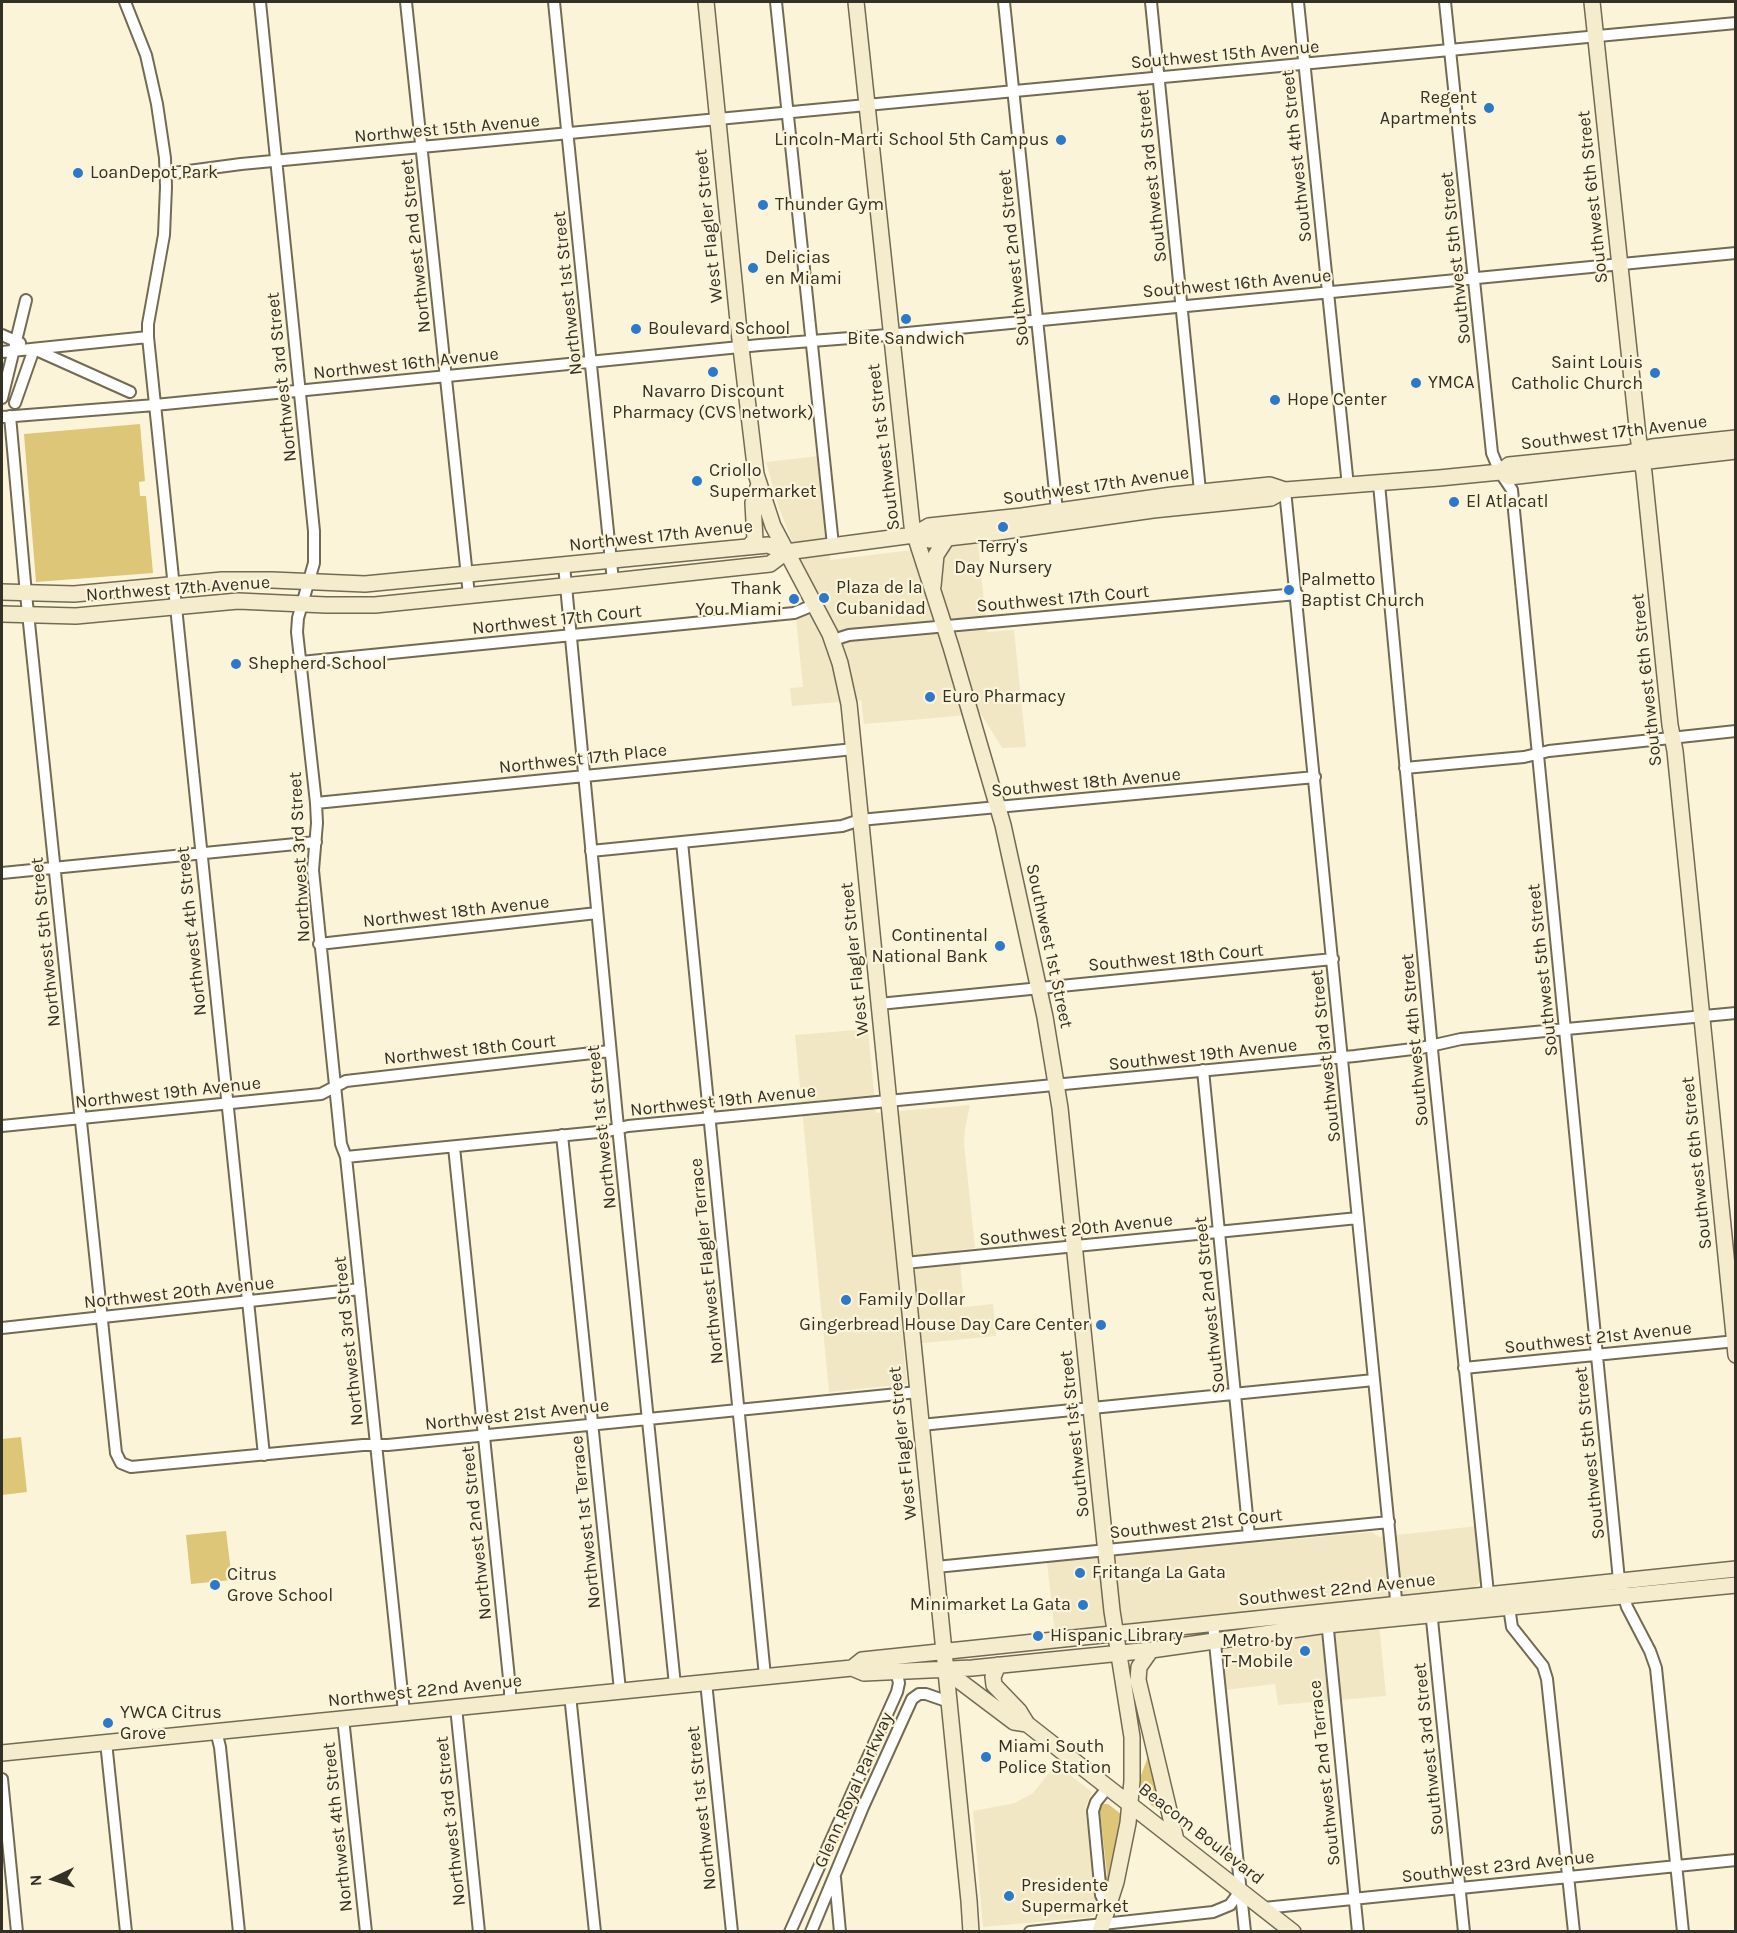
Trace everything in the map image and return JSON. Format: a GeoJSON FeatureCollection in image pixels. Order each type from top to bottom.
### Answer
{"type":"FeatureCollection","features":[{"type":"Feature","properties":{"kind":"main road","name":"West Flagler Street"},"geometry":{"type":"LineString","coordinates":[[706,2],[741,348],[759,484],[771,523],[816,604],[833,640],[846,687],[971,1916],[970,1932]]}},
{"type":"Feature","properties":{"kind":"main road","name":"Southwest 1st Street"},"geometry":{"type":"LineString","coordinates":[[856,2],[914,535],[998,807],[1057,1086],[1115,1634],[1131,1726],[1131,1804],[1121,1863],[1102,1928]]}},
{"type":"Feature","properties":{"kind":"main road","name":"Southwest 6th Street"},"geometry":{"type":"LineString","coordinates":[[1593,2],[1675,751],[1735,1346]]}},
{"type":"Feature","properties":{"kind":"main road","name":"Southwest 17th Avenue"},"geometry":{"type":"LineString","coordinates":[[914,535],[930,540],[947,538],[1200,491],[1270,485],[1285,490],[1500,472],[1509,477],[1736,438]]}},
{"type":"Feature","properties":{"kind":"main road","name":"Southwest 17th Avenue"},"geometry":{"type":"LineString","coordinates":[[1641,456],[1736,451]]}},
{"type":"Feature","properties":{"kind":"main road"},"geometry":{"type":"LineString","coordinates":[[749,546],[754,540],[753,503],[759,484]]}},
{"type":"Feature","properties":{"kind":"main road","name":"Southwest 17th Avenue"},"geometry":{"type":"LineString","coordinates":[[786,552],[914,535],[929,526],[1271,498],[1285,490]]}},
{"type":"Feature","properties":{"kind":"main road"},"geometry":{"type":"LineString","coordinates":[[1187,506],[1198,497],[1200,491]]}},
{"type":"Feature","properties":{"kind":"main road"},"geometry":{"type":"LineString","coordinates":[[933,592],[936,555],[947,538]]}},
{"type":"Feature","properties":{"kind":"main road","name":"Northwest 17th Avenue"},"geometry":{"type":"LineString","coordinates":[[2,592],[90,593],[255,580],[365,584],[749,546],[768,545],[786,552]]}},
{"type":"Feature","properties":{"kind":"main road","name":"Northwest 17th Avenue"},"geometry":{"type":"LineString","coordinates":[[2,614],[84,615],[238,601],[375,605],[770,564],[786,552]]}},
{"type":"Feature","properties":{"kind":"main road","name":"Southwest 22nd Avenue"},"geometry":{"type":"LineString","coordinates":[[945,1670],[1151,1650],[1215,1640],[1396,1603],[1430,1607],[1509,1607],[1736,1569]]}},
{"type":"Feature","properties":{"kind":"main road","name":"Southwest 22nd Avenue"},"geometry":{"type":"LineString","coordinates":[[944,1651],[1213,1624],[1326,1618],[1398,1619],[1430,1607],[1488,1593],[1736,1585]]}},
{"type":"Feature","properties":{"kind":"main road"},"geometry":{"type":"LineString","coordinates":[[1151,1650],[1143,1660],[1138,1673],[1149,1731],[1176,1840]]}},
{"type":"Feature","properties":{"kind":"main road","name":"Northwest 22nd Avenue"},"geometry":{"type":"LineString","coordinates":[[852,1668],[862,1660],[944,1651]]}},
{"type":"Feature","properties":{"kind":"main road","name":"Beacom Boulevard"},"geometry":{"type":"LineString","coordinates":[[998,1665],[993,1677],[994,1685],[1019,1711],[1027,1724],[1293,1932]]}},
{"type":"Feature","properties":{"kind":"main road","name":"Northwest 22nd Avenue"},"geometry":{"type":"LineString","coordinates":[[2,1753],[852,1668],[864,1673],[945,1670]]}},
{"type":"Feature","properties":{"kind":"main road","name":"Beacom Boulevard"},"geometry":{"type":"LineString","coordinates":[[945,1670],[1014,1722],[1027,1724]]}},
{"type":"Feature","properties":{"kind":"main road"},"geometry":{"type":"LineString","coordinates":[[1132,1776],[1143,1755],[1149,1731]]}},
{"type":"Feature","properties":{"kind":"street","name":"Northwest 4th Street"},"geometry":{"type":"LineString","coordinates":[[125,2],[146,55],[152,79],[166,174],[164,236],[148,324],[148,337],[264,1455]]}},
{"type":"Feature","properties":{"kind":"street","name":"Northwest 3rd Street"},"geometry":{"type":"LineString","coordinates":[[260,2],[315,542],[314,562],[298,624],[318,824],[313,862],[341,1144],[346,1157],[404,1712]]}},
{"type":"Feature","properties":{"kind":"street","name":"Northwest 2nd Street"},"geometry":{"type":"LineString","coordinates":[[406,2],[469,595]]}},
{"type":"Feature","properties":{"kind":"street","name":"Northwest 1st Street"},"geometry":{"type":"LineString","coordinates":[[554,2],[613,581]]}},
{"type":"Feature","properties":{"kind":"street"},"geometry":{"type":"LineString","coordinates":[[776,2],[833,545]]}},
{"type":"Feature","properties":{"kind":"street","name":"Southwest 2nd Street"},"geometry":{"type":"LineString","coordinates":[[1004,2],[1037,320],[1062,516]]}},
{"type":"Feature","properties":{"kind":"street","name":"Southwest 3rd Street"},"geometry":{"type":"LineString","coordinates":[[1151,2],[1200,491]]}},
{"type":"Feature","properties":{"kind":"street","name":"Southwest 4th Street"},"geometry":{"type":"LineString","coordinates":[[1298,2],[1348,486]]}},
{"type":"Feature","properties":{"kind":"street","name":"Southwest 5th Street"},"geometry":{"type":"LineString","coordinates":[[1445,2],[1492,453],[1500,472],[1512,490],[1620,1588],[1656,1668],[1683,1932]]}},
{"type":"Feature","properties":{"kind":"street","name":"Southwest 15th Avenue"},"geometry":{"type":"LineString","coordinates":[[718,119],[1736,23]]}},
{"type":"Feature","properties":{"kind":"street","name":"Northwest 15th Avenue"},"geometry":{"type":"LineString","coordinates":[[166,174],[276,161],[718,119]]}},
{"type":"Feature","properties":{"kind":"street","name":"Southwest 16th Avenue"},"geometry":{"type":"LineString","coordinates":[[741,348],[1736,253]]}},
{"type":"Feature","properties":{"kind":"street"},"geometry":{"type":"LineString","coordinates":[[2,398],[10,348],[26,300]]}},
{"type":"Feature","properties":{"kind":"street"},"geometry":{"type":"LineString","coordinates":[[2,335],[10,348]]}},
{"type":"Feature","properties":{"kind":"street"},"geometry":{"type":"LineString","coordinates":[[10,348],[34,349],[148,337]]}},
{"type":"Feature","properties":{"kind":"street","name":"Northwest 16th Avenue"},"geometry":{"type":"LineString","coordinates":[[6,416],[155,405],[741,348]]}},
{"type":"Feature","properties":{"kind":"street"},"geometry":{"type":"LineString","coordinates":[[34,349],[130,392]]}},
{"type":"Feature","properties":{"kind":"street"},"geometry":{"type":"LineString","coordinates":[[15,403],[34,349]]}},
{"type":"Feature","properties":{"kind":"street","name":"Northwest 5th Street"},"geometry":{"type":"LineString","coordinates":[[6,416],[104,1318],[116,1454],[121,1463]]}},
{"type":"Feature","properties":{"kind":"street","name":"Southwest 4th Street"},"geometry":{"type":"LineString","coordinates":[[1378,484],[1488,1593]]}},
{"type":"Feature","properties":{"kind":"street","name":"Southwest 3rd Street"},"geometry":{"type":"LineString","coordinates":[[1285,490],[1398,1619]]}},
{"type":"Feature","properties":{"kind":"street","name":"Northwest 1st Street"},"geometry":{"type":"LineString","coordinates":[[564,565],[610,1051],[675,1685]]}},
{"type":"Feature","properties":{"kind":"street","name":"Southwest 17th Court"},"geometry":{"type":"LineString","coordinates":[[833,640],[849,635],[1297,594]]}},
{"type":"Feature","properties":{"kind":"street","name":"Northwest 17th Court"},"geometry":{"type":"LineString","coordinates":[[301,662],[794,613],[816,604]]}},
{"type":"Feature","properties":{"kind":"street"},"geometry":{"type":"LineString","coordinates":[[1405,768],[1736,731]]}},
{"type":"Feature","properties":{"kind":"street","name":"Northwest 17th Place"},"geometry":{"type":"LineString","coordinates":[[316,803],[854,749]]}},
{"type":"Feature","properties":{"kind":"street","name":"Southwest 18th Avenue"},"geometry":{"type":"LineString","coordinates":[[860,820],[1315,777]]}},
{"type":"Feature","properties":{"kind":"street"},"geometry":{"type":"LineString","coordinates":[[591,851],[842,826],[860,820]]}},
{"type":"Feature","properties":{"kind":"street"},"geometry":{"type":"LineString","coordinates":[[2,873],[316,842]]}},
{"type":"Feature","properties":{"kind":"street","name":"Northwest Flagler Terrace"},"geometry":{"type":"LineString","coordinates":[[682,842],[765,1676]]}},
{"type":"Feature","properties":{"kind":"street","name":"Northwest 18th Avenue"},"geometry":{"type":"LineString","coordinates":[[320,944],[597,913]]}},
{"type":"Feature","properties":{"kind":"street","name":"Southwest 18th Court"},"geometry":{"type":"LineString","coordinates":[[879,1004],[1333,960]]}},
{"type":"Feature","properties":{"kind":"street","name":"Southwest 19th Avenue"},"geometry":{"type":"LineString","coordinates":[[888,1101],[1342,1058],[1432,1046],[1461,1039],[1736,1013]]}},
{"type":"Feature","properties":{"kind":"street","name":"Northwest 18th Court"},"geometry":{"type":"LineString","coordinates":[[335,1086],[346,1081],[610,1051]]}},
{"type":"Feature","properties":{"kind":"street","name":"Southwest 2nd Street"},"geometry":{"type":"LineString","coordinates":[[1203,1070],[1249,1536]]}},
{"type":"Feature","properties":{"kind":"street","name":"Northwest 19th Avenue"},"geometry":{"type":"LineString","coordinates":[[2,1126],[321,1094],[335,1086]]}},
{"type":"Feature","properties":{"kind":"street","name":"Northwest 19th Avenue"},"geometry":{"type":"LineString","coordinates":[[346,1157],[888,1101]]}},
{"type":"Feature","properties":{"kind":"street","name":"Northwest 1st Terrace"},"geometry":{"type":"LineString","coordinates":[[562,1136],[620,1690]]}},
{"type":"Feature","properties":{"kind":"street","name":"Northwest 2nd Street"},"geometry":{"type":"LineString","coordinates":[[454,1146],[510,1701]]}},
{"type":"Feature","properties":{"kind":"street","name":"Southwest 20th Avenue"},"geometry":{"type":"LineString","coordinates":[[905,1263],[1358,1218]]}},
{"type":"Feature","properties":{"kind":"street","name":"Northwest 20th Avenue"},"geometry":{"type":"LineString","coordinates":[[2,1328],[360,1289]]}},
{"type":"Feature","properties":{"kind":"street","name":"Southwest 21st Avenue"},"geometry":{"type":"LineString","coordinates":[[1464,1368],[1735,1346]]}},
{"type":"Feature","properties":{"kind":"street"},"geometry":{"type":"LineString","coordinates":[[921,1425],[1374,1380]]}},
{"type":"Feature","properties":{"kind":"street","name":"Northwest 21st Avenue"},"geometry":{"type":"LineString","coordinates":[[121,1463],[131,1467],[918,1392]]}},
{"type":"Feature","properties":{"kind":"street","name":"Southwest 21st Court"},"geometry":{"type":"LineString","coordinates":[[936,1567],[1389,1522]]}},
{"type":"Feature","properties":{"kind":"street","name":"Southwest 3rd Street"},"geometry":{"type":"LineString","coordinates":[[1430,1607],[1464,1932]]}},
{"type":"Feature","properties":{"kind":"street"},"geometry":{"type":"LineString","coordinates":[[1509,1607],[1512,1627],[1543,1666],[1547,1679],[1574,1932]]}},
{"type":"Feature","properties":{"kind":"street","name":"Southwest 2nd Terrace"},"geometry":{"type":"LineString","coordinates":[[1326,1618],[1358,1932]]}},
{"type":"Feature","properties":{"kind":"street"},"geometry":{"type":"LineString","coordinates":[[1213,1624],[1245,1932]]}},
{"type":"Feature","properties":{"kind":"street","name":"Glenn Royal Parkway"},"geometry":{"type":"LineString","coordinates":[[790,1932],[897,1692],[899,1683],[896,1671]]}},
{"type":"Feature","properties":{"kind":"street","name":"Northwest 1st Street"},"geometry":{"type":"LineString","coordinates":[[706,1682],[732,1932]]}},
{"type":"Feature","properties":{"kind":"street","name":"Glenn Royal Parkway"},"geometry":{"type":"LineString","coordinates":[[811,1932],[912,1699],[919,1694],[926,1694],[949,1702]]}},
{"type":"Feature","properties":{"kind":"street"},"geometry":{"type":"LineString","coordinates":[[570,1695],[595,1932]]}},
{"type":"Feature","properties":{"kind":"street","name":"Northwest 3rd Street"},"geometry":{"type":"LineString","coordinates":[[456,1707],[479,1932]]}},
{"type":"Feature","properties":{"kind":"street","name":"Northwest 4th Street"},"geometry":{"type":"LineString","coordinates":[[343,1718],[366,1932]]}},
{"type":"Feature","properties":{"kind":"street"},"geometry":{"type":"LineString","coordinates":[[216,1731],[220,1747],[239,1932]]}},
{"type":"Feature","properties":{"kind":"street"},"geometry":{"type":"LineString","coordinates":[[106,1742],[126,1932]]}},
{"type":"Feature","properties":{"kind":"street"},"geometry":{"type":"LineString","coordinates":[[2,1779],[17,1932]]}},
{"type":"Feature","properties":{"kind":"street"},"geometry":{"type":"LineString","coordinates":[[1108,1787],[1096,1802],[1093,1811],[1101,1895],[1108,1909]]}},
{"type":"Feature","properties":{"kind":"street","name":"Southwest 23rd Avenue"},"geometry":{"type":"LineString","coordinates":[[1264,1908],[1736,1860]]}},
{"type":"Feature","properties":{"kind":"street"},"geometry":{"type":"LineString","coordinates":[[835,1874],[840,1932]]}},
{"type":"Feature","properties":{"kind":"street"},"geometry":{"type":"LineString","coordinates":[[1030,1932],[1102,1928],[1130,1921],[1213,1912],[1230,1905],[1240,1890]]}},
{"type":"Feature","properties":{"kind":"street"},"geometry":{"type":"LineString","coordinates":[[1120,1932],[1130,1921]]}},
{"type":"Feature","properties":{"kind":"shaded area"},"geometry":{"type":"Polygon","coordinates":[[[140,424],[145,481],[139,482],[140,496],[146,496],[153,573],[36,582],[24,434],[140,424]]]}},
{"type":"Feature","properties":{"kind":"shaded area"},"geometry":{"type":"Polygon","coordinates":[[[818,456],[830,560],[978,542],[987,632],[1014,630],[1026,747],[1002,748],[981,714],[864,724],[861,700],[792,706],[790,688],[803,687],[796,619],[825,609],[803,569],[779,508],[766,462],[818,456]]]}},
{"type":"Feature","properties":{"kind":"shaded area"},"geometry":{"type":"Polygon","coordinates":[[[868,1029],[876,1113],[970,1105],[964,1143],[975,1248],[959,1250],[964,1307],[993,1304],[996,1336],[903,1345],[907,1384],[829,1392],[795,1035],[868,1029]]]}},
{"type":"Feature","properties":{"kind":"shaded area"},"geometry":{"type":"Polygon","coordinates":[[[21,1437],[27,1492],[2,1495],[2,1439],[21,1437]]]}},
{"type":"Feature","properties":{"kind":"shaded area"},"geometry":{"type":"Polygon","coordinates":[[[1477,1526],[1480,1582],[1472,1590],[1377,1601],[1386,1696],[1278,1705],[1275,1684],[1225,1690],[1218,1619],[1055,1635],[1047,1562],[1372,1532],[1379,1537],[1477,1526]]]}},
{"type":"Feature","properties":{"kind":"shaded area"},"geometry":{"type":"Polygon","coordinates":[[[226,1531],[232,1580],[191,1584],[186,1535],[226,1531]]]}},
{"type":"Feature","properties":{"kind":"shaded area"},"geometry":{"type":"Polygon","coordinates":[[[1149,1754],[1164,1814],[1151,1805],[1141,1787],[1140,1778],[1149,1754]]]}},
{"type":"Feature","properties":{"kind":"shaded area"},"geometry":{"type":"Polygon","coordinates":[[[1056,1764],[1092,1792],[1085,1808],[1098,1903],[1096,1913],[1091,1917],[983,1927],[973,1811],[1015,1803],[1033,1793],[1056,1764]]]}},
{"type":"Feature","properties":{"kind":"shaded area"},"geometry":{"type":"Polygon","coordinates":[[[1103,1804],[1108,1804],[1121,1814],[1106,1892],[1104,1884],[1107,1874],[1100,1812],[1103,1804]]]}},
{"type":"Feature","properties":{"kind":"place","name":"Regent Apartments"},"geometry":{"type":"Point","coordinates":[1489,108]}},
{"type":"Feature","properties":{"kind":"place","name":"Lincoln-Marti School 5th Campus"},"geometry":{"type":"Point","coordinates":[1061,140]}},
{"type":"Feature","properties":{"kind":"place","name":"LoanDepot Park"},"geometry":{"type":"Point","coordinates":[78,173]}},
{"type":"Feature","properties":{"kind":"place","name":"Thunder Gym"},"geometry":{"type":"Point","coordinates":[763,205]}},
{"type":"Feature","properties":{"kind":"place","name":"Delicias en Miami"},"geometry":{"type":"Point","coordinates":[753,268]}},
{"type":"Feature","properties":{"kind":"place","name":"Bite Sandwich"},"geometry":{"type":"Point","coordinates":[906,319]}},
{"type":"Feature","properties":{"kind":"place","name":"Boulevard School"},"geometry":{"type":"Point","coordinates":[636,329]}},
{"type":"Feature","properties":{"kind":"place","name":"Navarro Discount Pharmacy (CVS network)"},"geometry":{"type":"Point","coordinates":[713,372]}},
{"type":"Feature","properties":{"kind":"place","name":"Saint Louis Catholic Church"},"geometry":{"type":"Point","coordinates":[1655,373]}},
{"type":"Feature","properties":{"kind":"place","name":"YMCA"},"geometry":{"type":"Point","coordinates":[1416,383]}},
{"type":"Feature","properties":{"kind":"place","name":"Hope Center"},"geometry":{"type":"Point","coordinates":[1275,400]}},
{"type":"Feature","properties":{"kind":"place","name":"Criollo Supermarket"},"geometry":{"type":"Point","coordinates":[697,481]}},
{"type":"Feature","properties":{"kind":"place","name":"El Atlacatl"},"geometry":{"type":"Point","coordinates":[1454,502]}},
{"type":"Feature","properties":{"kind":"place","name":"Terry's Day Nursery"},"geometry":{"type":"Point","coordinates":[1003,527]}},
{"type":"Feature","properties":{"kind":"place","name":"Palmetto Baptist Church"},"geometry":{"type":"Point","coordinates":[1289,590]}},
{"type":"Feature","properties":{"kind":"place","name":"Plaza de la Cubanidad"},"geometry":{"type":"Point","coordinates":[824,598]}},
{"type":"Feature","properties":{"kind":"place","name":"Thank You Miami"},"geometry":{"type":"Point","coordinates":[794,599]}},
{"type":"Feature","properties":{"kind":"place","name":"Shepherd School"},"geometry":{"type":"Point","coordinates":[236,664]}},
{"type":"Feature","properties":{"kind":"place","name":"Euro Pharmacy"},"geometry":{"type":"Point","coordinates":[930,697]}},
{"type":"Feature","properties":{"kind":"place","name":"Continental National Bank"},"geometry":{"type":"Point","coordinates":[1000,946]}},
{"type":"Feature","properties":{"kind":"place","name":"Family Dollar"},"geometry":{"type":"Point","coordinates":[846,1300]}},
{"type":"Feature","properties":{"kind":"place","name":"Gingerbread House Day Care Center"},"geometry":{"type":"Point","coordinates":[1101,1325]}},
{"type":"Feature","properties":{"kind":"place","name":"Fritanga La Gata"},"geometry":{"type":"Point","coordinates":[1080,1573]}},
{"type":"Feature","properties":{"kind":"place","name":"Citrus Grove School"},"geometry":{"type":"Point","coordinates":[215,1585]}},
{"type":"Feature","properties":{"kind":"place","name":"Minimarket La Gata"},"geometry":{"type":"Point","coordinates":[1083,1605]}},
{"type":"Feature","properties":{"kind":"place","name":"Hispanic Library"},"geometry":{"type":"Point","coordinates":[1038,1636]}},
{"type":"Feature","properties":{"kind":"place","name":"Metro by T-Mobile"},"geometry":{"type":"Point","coordinates":[1305,1651]}},
{"type":"Feature","properties":{"kind":"place","name":"YWCA Citrus Grove"},"geometry":{"type":"Point","coordinates":[108,1723]}},
{"type":"Feature","properties":{"kind":"place","name":"Miami South Police Station"},"geometry":{"type":"Point","coordinates":[986,1757]}},
{"type":"Feature","properties":{"kind":"place","name":"Presidente Supermarket"},"geometry":{"type":"Point","coordinates":[1009,1896]}}]}
